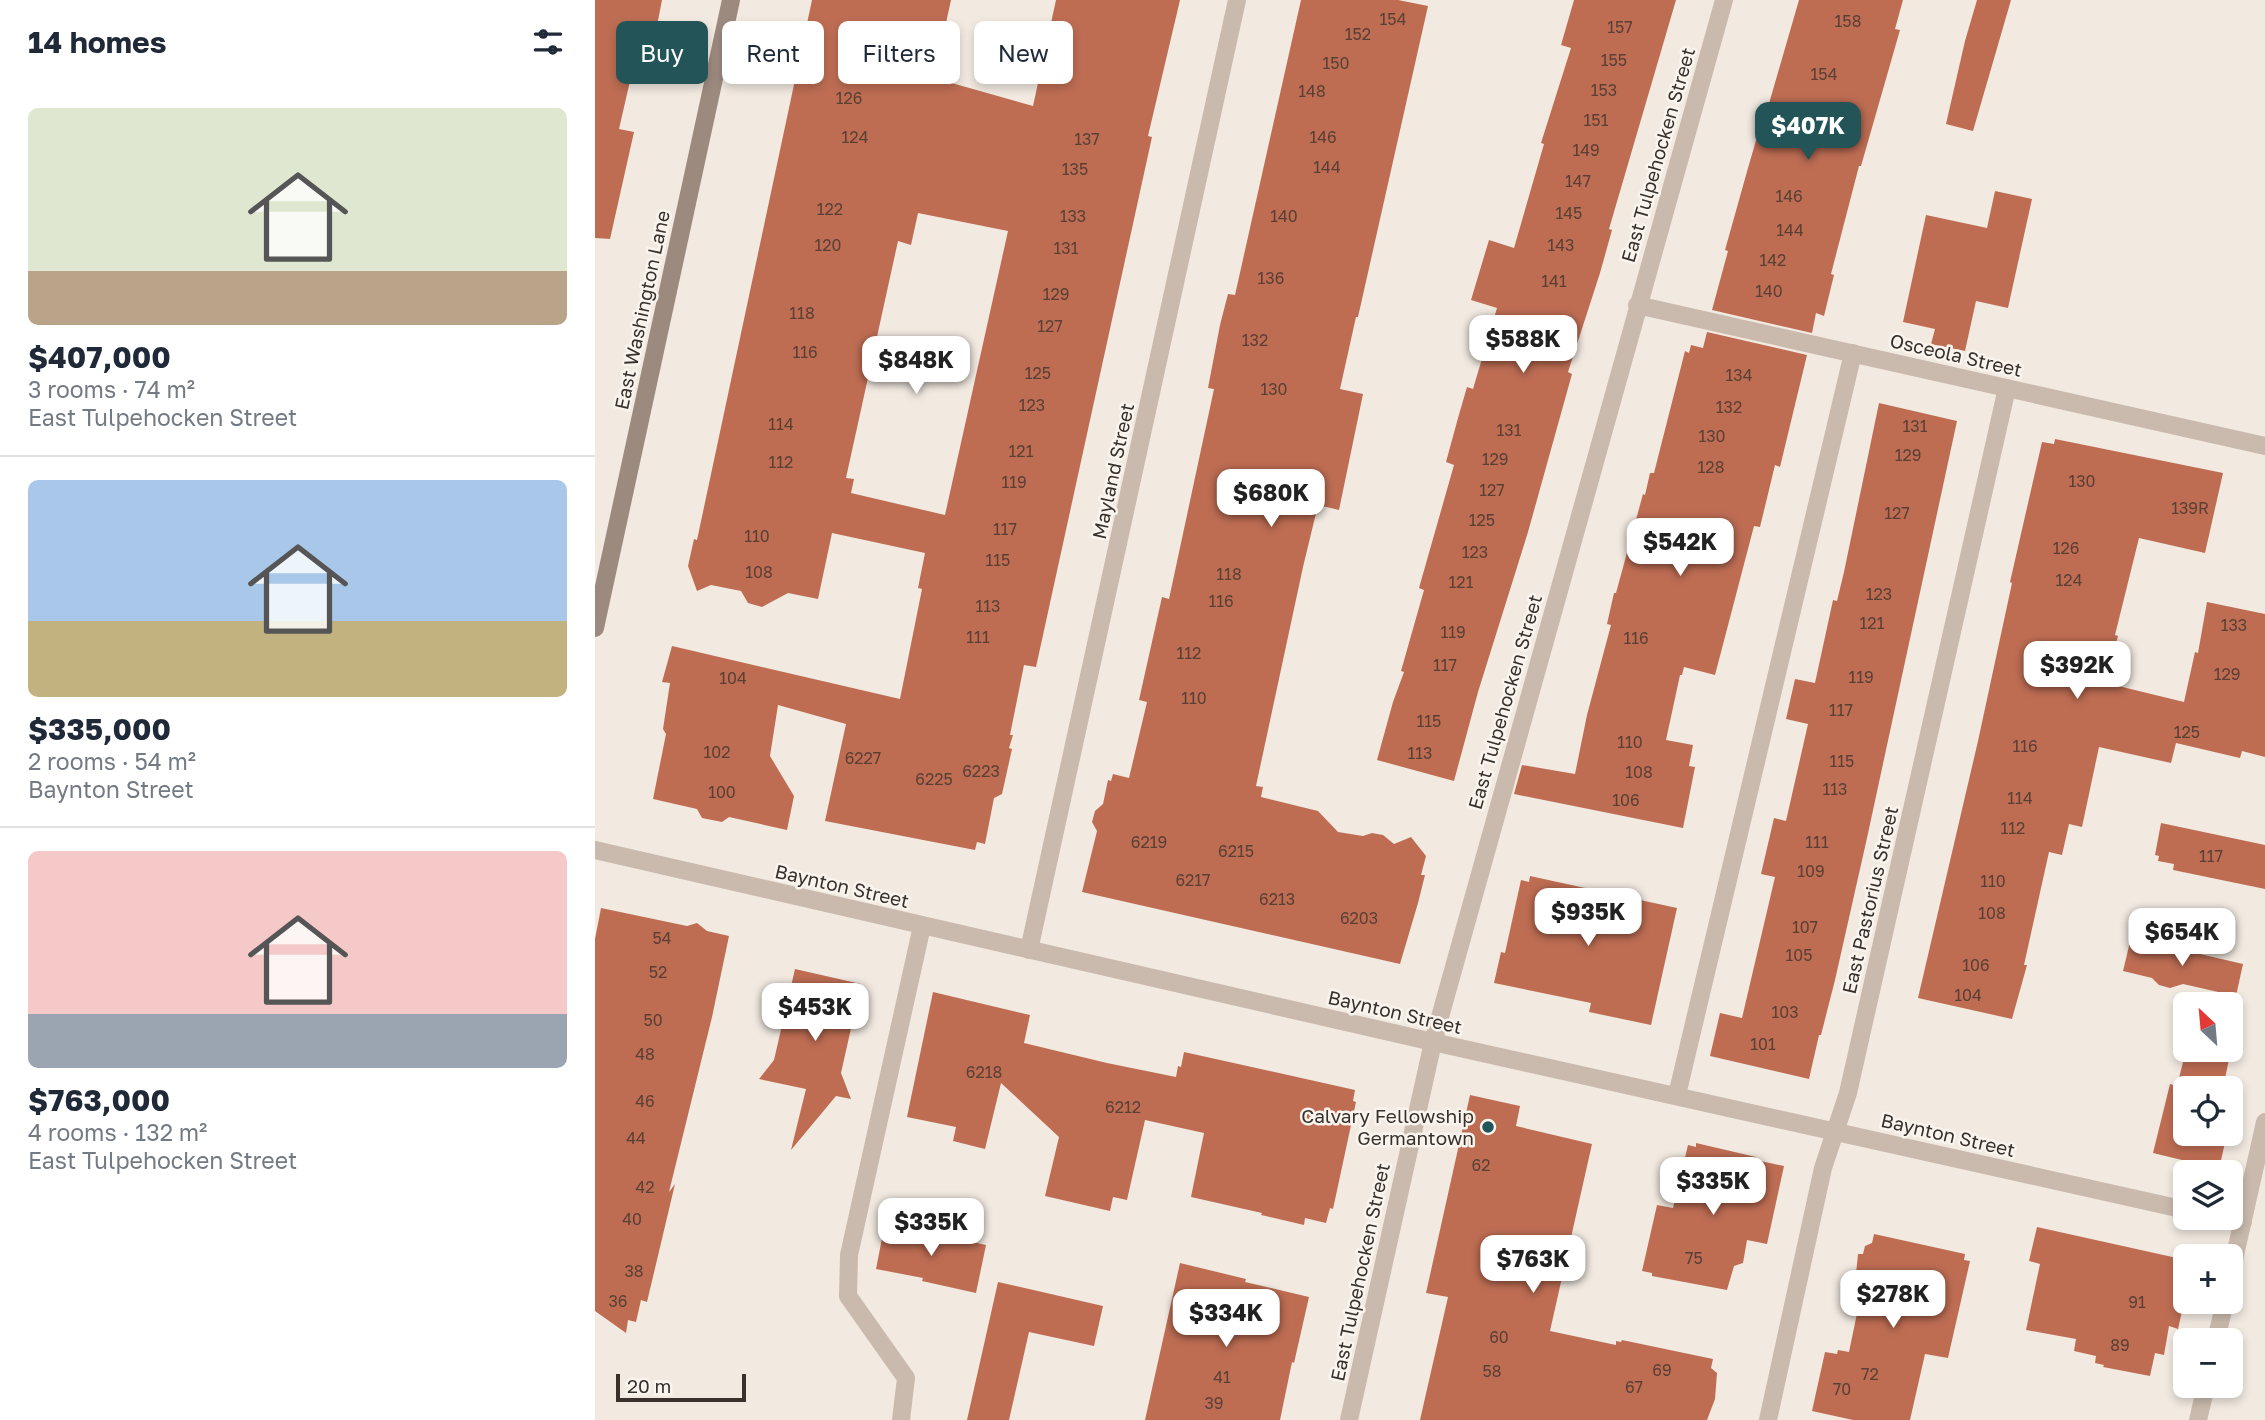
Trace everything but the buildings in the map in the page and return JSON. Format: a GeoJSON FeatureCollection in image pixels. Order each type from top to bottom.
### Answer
{"type":"FeatureCollection","features":[{"type":"Feature","properties":{"kind":"main road","name":"East Washington Lane"},"geometry":{"type":"LineString","coordinates":[[595,628],[731,0]]}},
{"type":"Feature","properties":{"kind":"street","name":"Mayland Street"},"geometry":{"type":"LineString","coordinates":[[1030,950],[1237,0]]}},
{"type":"Feature","properties":{"kind":"street","name":"East Tulpehocken Street"},"geometry":{"type":"LineString","coordinates":[[1349,1420],[1433,1042],[1724,0]]}},
{"type":"Feature","properties":{"kind":"street","name":"Osceola Street"},"geometry":{"type":"LineString","coordinates":[[1637,305],[2265,446]]}},
{"type":"Feature","properties":{"kind":"street"},"geometry":{"type":"LineString","coordinates":[[1677,1096],[1853,353]]}},
{"type":"Feature","properties":{"kind":"street","name":"East Pastorius Street"},"geometry":{"type":"LineString","coordinates":[[1768,1420],[1823,1168],[1849,1093],[2007,388]]}},
{"type":"Feature","properties":{"kind":"street","name":"Baynton Street"},"geometry":{"type":"LineString","coordinates":[[595,850],[1433,1042],[2173,1207]]}},
{"type":"Feature","properties":{"kind":"street"},"geometry":{"type":"LineString","coordinates":[[901,1420],[906,1378],[848,1296],[849,1255],[922,926]]}},
{"type":"Feature","properties":{"kind":"street"},"geometry":{"type":"LineString","coordinates":[[2243,1218],[2265,1122]]}},
{"type":"Feature","properties":{"kind":"street"},"geometry":{"type":"LineString","coordinates":[[2198,1420],[2203,1398]]}},
{"type":"Feature","properties":{"kind":"place","name":"Calvary Fellowship Germantown"},"geometry":{"type":"Point","coordinates":[1488,1127]}}]}
